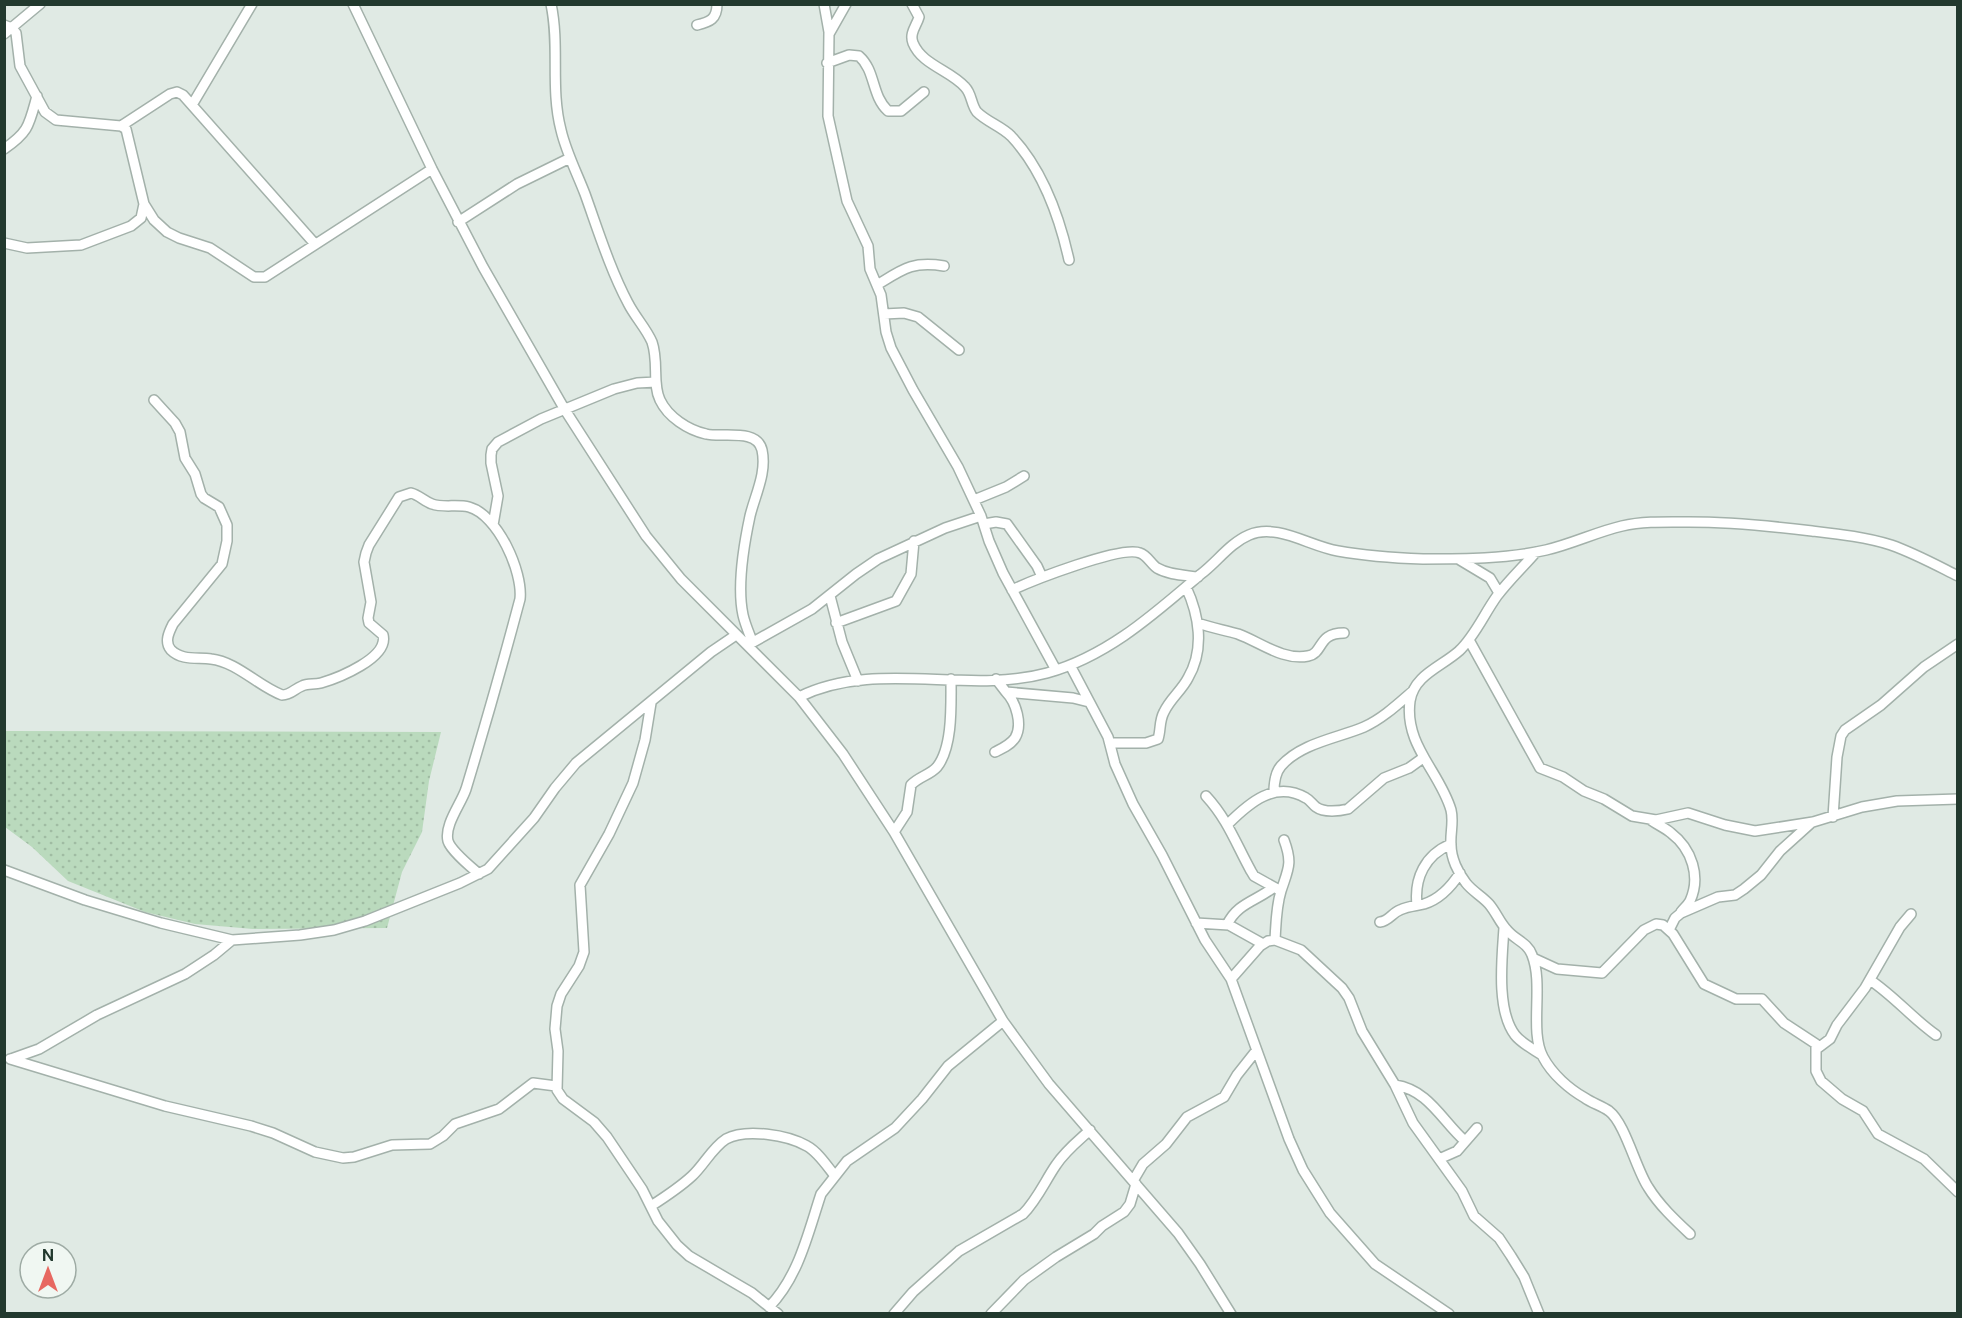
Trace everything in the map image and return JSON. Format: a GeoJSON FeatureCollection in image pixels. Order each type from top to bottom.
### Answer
{"type":"FeatureCollection","features":[{"type":"Feature","properties":{"kind":"street"},"geometry":{"type":"LineString","coordinates":[[40,4],[7,29],[18,39],[20,66],[45,112],[56,120],[121,126],[170,94],[183,95],[315,244]]}},
{"type":"Feature","properties":{"kind":"street"},"geometry":{"type":"LineString","coordinates":[[192,105],[252,4]]}},
{"type":"Feature","properties":{"kind":"street"},"geometry":{"type":"LineString","coordinates":[[353,4],[458,222],[565,410],[646,536],[681,579],[749,644],[799,697],[843,754],[894,832],[1003,1021],[1050,1084],[1135,1182],[1195,1256],[1231,1314]]}},
{"type":"Feature","properties":{"kind":"street"},"geometry":{"type":"LineString","coordinates":[[551,4],[556,39],[554,90],[561,131],[616,277],[629,305],[650,337],[656,359],[656,382],[660,400],[666,410],[693,430],[708,435],[750,437],[756,440],[762,450],[762,477],[750,515],[741,589],[749,644]]}},
{"type":"Feature","properties":{"kind":"street"},"geometry":{"type":"LineString","coordinates":[[697,25],[713,19],[717,14],[717,4]]}},
{"type":"Feature","properties":{"kind":"street"},"geometry":{"type":"LineString","coordinates":[[825,4],[829,34],[828,116],[847,201],[866,240],[870,268],[884,314],[891,348],[958,467],[974,500],[995,556],[1056,670]]}},
{"type":"Feature","properties":{"kind":"street"},"geometry":{"type":"LineString","coordinates":[[829,34],[846,4]]}},
{"type":"Feature","properties":{"kind":"street"},"geometry":{"type":"LineString","coordinates":[[912,4],[919,17],[912,32],[912,39],[920,53],[934,66],[964,86],[976,111],[1012,138],[1037,170],[1057,213],[1069,260]]}},
{"type":"Feature","properties":{"kind":"street"},"geometry":{"type":"LineString","coordinates":[[827,63],[849,56],[859,56],[871,74],[877,97],[888,111],[901,111],[924,92]]}},
{"type":"Feature","properties":{"kind":"street"},"geometry":{"type":"LineString","coordinates":[[4,150],[20,139],[28,129],[37,96]]}},
{"type":"Feature","properties":{"kind":"street"},"geometry":{"type":"LineString","coordinates":[[121,126],[128,133],[144,204],[154,220],[167,232],[210,248],[259,278],[265,277],[432,169]]}},
{"type":"Feature","properties":{"kind":"street"},"geometry":{"type":"LineString","coordinates":[[458,222],[517,184],[570,158]]}},
{"type":"Feature","properties":{"kind":"street"},"geometry":{"type":"LineString","coordinates":[[4,243],[27,248],[81,245],[131,226],[141,218],[144,204]]}},
{"type":"Feature","properties":{"kind":"street"},"geometry":{"type":"LineString","coordinates":[[876,285],[918,264],[944,266]]}},
{"type":"Feature","properties":{"kind":"street"},"geometry":{"type":"LineString","coordinates":[[884,314],[904,313],[918,317],[959,350]]}},
{"type":"Feature","properties":{"kind":"street"},"geometry":{"type":"LineString","coordinates":[[493,525],[498,496],[491,464],[492,449],[498,442],[520,429],[614,389],[637,383],[656,382]]}},
{"type":"Feature","properties":{"kind":"street"},"geometry":{"type":"LineString","coordinates":[[154,400],[180,432],[185,458],[195,474],[201,494],[219,507],[227,525],[227,541],[222,564],[173,624],[168,633],[167,644],[172,651],[180,655],[191,658],[211,658],[223,662],[282,695],[290,695],[300,686],[324,682],[356,669],[377,655],[383,647],[383,635],[369,623],[371,602],[364,562],[369,545],[399,497],[405,494],[416,494],[432,504],[470,507],[485,516],[493,525],[518,572],[521,588],[520,599],[498,684],[463,798],[451,823],[448,838],[452,847],[479,874]]}},
{"type":"Feature","properties":{"kind":"street"},"geometry":{"type":"LineString","coordinates":[[974,500],[1024,476]]}},
{"type":"Feature","properties":{"kind":"street"},"geometry":{"type":"LineString","coordinates":[[485,516],[495,510]]}},
{"type":"Feature","properties":{"kind":"street"},"geometry":{"type":"LineString","coordinates":[[749,644],[812,609],[865,567],[914,541],[982,520],[1007,524],[1037,566],[1042,577]]}},
{"type":"Feature","properties":{"kind":"street"},"geometry":{"type":"LineString","coordinates":[[799,697],[829,685],[858,681],[996,680],[1022,678],[1056,670],[1091,657],[1111,645],[1141,624],[1235,543],[1249,535],[1262,532],[1274,532],[1334,550],[1371,556],[1458,559],[1536,552],[1577,542],[1622,526],[1644,523],[1698,522],[1772,525],[1889,544],[1958,576]]}},
{"type":"Feature","properties":{"kind":"street"},"geometry":{"type":"LineString","coordinates":[[836,623],[896,601],[911,574],[914,541]]}},
{"type":"Feature","properties":{"kind":"street"},"geometry":{"type":"LineString","coordinates":[[1012,590],[1042,577],[1105,557],[1134,552],[1144,555],[1153,565],[1166,572],[1198,577]]}},
{"type":"Feature","properties":{"kind":"street"},"geometry":{"type":"LineString","coordinates":[[1274,792],[1277,773],[1281,766],[1291,758],[1320,743],[1366,726],[1392,709],[1413,691],[1425,675],[1452,657],[1469,640],[1499,593],[1536,552]]}},
{"type":"Feature","properties":{"kind":"street"},"geometry":{"type":"LineString","coordinates":[[1458,559],[1490,578],[1499,593]]}},
{"type":"Feature","properties":{"kind":"street"},"geometry":{"type":"LineString","coordinates":[[1110,743],[1146,743],[1159,737],[1163,712],[1188,678],[1194,665],[1198,623],[1194,604],[1185,587]]}},
{"type":"Feature","properties":{"kind":"street"},"geometry":{"type":"LineString","coordinates":[[830,596],[846,654],[858,681]]}},
{"type":"Feature","properties":{"kind":"street"},"geometry":{"type":"LineString","coordinates":[[1198,623],[1238,634],[1275,652],[1301,657],[1313,654],[1331,634],[1344,633]]}},
{"type":"Feature","properties":{"kind":"street"},"geometry":{"type":"LineString","coordinates":[[4,870],[85,900],[161,923],[232,940],[300,935],[334,930],[365,921],[479,874],[495,863],[534,818],[576,763],[702,659],[736,634]]}},
{"type":"Feature","properties":{"kind":"street"},"geometry":{"type":"LineString","coordinates":[[1469,640],[1540,768],[1563,777],[1584,791],[1613,804],[1626,814],[1651,820],[1678,839],[1693,865],[1695,878],[1689,901],[1669,930]]}},
{"type":"Feature","properties":{"kind":"street"},"geometry":{"type":"LineString","coordinates":[[1833,817],[1837,757],[1841,736],[1845,730],[1881,705],[1924,667],[1958,644]]}},
{"type":"Feature","properties":{"kind":"street"},"geometry":{"type":"LineString","coordinates":[[1070,665],[1110,743],[1123,784],[1205,940],[1231,979],[1289,1139],[1303,1170],[1330,1214],[1375,1264],[1449,1314]]}},
{"type":"Feature","properties":{"kind":"street"},"geometry":{"type":"LineString","coordinates":[[894,832],[904,819],[909,807],[911,785],[938,766],[943,757],[950,721],[951,680]]}},
{"type":"Feature","properties":{"kind":"street"},"geometry":{"type":"LineString","coordinates":[[995,752],[1010,744],[1017,732],[1013,702],[996,680]]}},
{"type":"Feature","properties":{"kind":"street"},"geometry":{"type":"LineString","coordinates":[[1413,691],[1410,701],[1411,726],[1423,758],[1451,810],[1453,821],[1450,843],[1453,858],[1467,885],[1490,905],[1504,928],[1527,946],[1533,958],[1537,976],[1538,1034],[1542,1055]]}},
{"type":"Feature","properties":{"kind":"street"},"geometry":{"type":"LineString","coordinates":[[1006,692],[1073,698],[1089,702]]}},
{"type":"Feature","properties":{"kind":"street"},"geometry":{"type":"LineString","coordinates":[[651,703],[645,740],[633,783],[609,834],[580,885],[584,952],[557,1006],[556,1086],[563,1099],[580,1110],[607,1137],[642,1189],[668,1236],[689,1256],[752,1293],[778,1314]]}},
{"type":"Feature","properties":{"kind":"street"},"geometry":{"type":"LineString","coordinates":[[1228,824],[1253,803],[1274,792],[1285,790],[1304,797],[1320,809],[1343,811],[1384,778],[1409,768],[1423,758]]}},
{"type":"Feature","properties":{"kind":"street"},"geometry":{"type":"LineString","coordinates":[[1206,796],[1228,824],[1254,876],[1277,889]]}},
{"type":"Feature","properties":{"kind":"street"},"geometry":{"type":"LineString","coordinates":[[1651,820],[1688,813],[1725,825],[1755,831],[1813,822],[1862,807],[1897,801],[1958,799]]}},
{"type":"Feature","properties":{"kind":"street"},"geometry":{"type":"LineString","coordinates":[[1681,913],[1713,899],[1735,895],[1744,889],[1761,875],[1780,851],[1813,822]]}},
{"type":"Feature","properties":{"kind":"street"},"geometry":{"type":"LineString","coordinates":[[1275,940],[1277,889],[1290,867],[1289,852],[1284,840]]}},
{"type":"Feature","properties":{"kind":"street"},"geometry":{"type":"LineString","coordinates":[[1417,905],[1416,888],[1423,866],[1439,850],[1450,843]]}},
{"type":"Feature","properties":{"kind":"street"},"geometry":{"type":"LineString","coordinates":[[1380,922],[1385,922],[1396,911],[1429,902],[1444,893],[1460,873]]}},
{"type":"Feature","properties":{"kind":"street"},"geometry":{"type":"LineString","coordinates":[[1227,925],[1232,915],[1241,906],[1277,889]]}},
{"type":"Feature","properties":{"kind":"street"},"geometry":{"type":"LineString","coordinates":[[1818,1048],[1830,1039],[1911,914]]}},
{"type":"Feature","properties":{"kind":"street"},"geometry":{"type":"LineString","coordinates":[[1196,923],[1227,925],[1263,944]]}},
{"type":"Feature","properties":{"kind":"street"},"geometry":{"type":"LineString","coordinates":[[1533,958],[1557,969],[1598,974],[1606,971],[1649,926],[1663,925],[1682,945],[1704,984],[1736,999],[1762,999],[1784,1023],[1812,1040],[1818,1048],[1816,1071],[1827,1088],[1863,1111],[1878,1134],[1924,1159],[1958,1192]]}},
{"type":"Feature","properties":{"kind":"street"},"geometry":{"type":"LineString","coordinates":[[1504,928],[1502,986],[1506,1019],[1517,1038],[1542,1055],[1569,1087],[1610,1112],[1623,1133],[1648,1187],[1668,1213],[1690,1234]]}},
{"type":"Feature","properties":{"kind":"street"},"geometry":{"type":"LineString","coordinates":[[7,1059],[39,1049],[97,1015],[185,974],[232,940]]}},
{"type":"Feature","properties":{"kind":"street"},"geometry":{"type":"LineString","coordinates":[[1231,979],[1263,944],[1275,940],[1301,950],[1342,988],[1349,998],[1362,1031],[1395,1085],[1413,1123],[1462,1191],[1476,1220],[1499,1238],[1511,1256],[1524,1277],[1539,1314]]}},
{"type":"Feature","properties":{"kind":"street"},"geometry":{"type":"LineString","coordinates":[[1870,980],[1936,1035]]}},
{"type":"Feature","properties":{"kind":"street"},"geometry":{"type":"LineString","coordinates":[[769,1307],[791,1276],[807,1240],[821,1194],[847,1161],[895,1128],[948,1066],[1003,1021]]}},
{"type":"Feature","properties":{"kind":"street"},"geometry":{"type":"LineString","coordinates":[[991,1314],[1024,1280],[1124,1212],[1130,1204],[1135,1182],[1147,1159],[1166,1144],[1187,1117],[1224,1097],[1237,1074],[1256,1051]]}},
{"type":"Feature","properties":{"kind":"street"},"geometry":{"type":"LineString","coordinates":[[7,1059],[165,1106],[250,1126],[273,1133],[322,1154],[343,1158],[354,1157],[392,1145],[430,1144],[443,1136],[454,1124],[499,1108],[533,1083],[556,1086]]}},
{"type":"Feature","properties":{"kind":"street"},"geometry":{"type":"LineString","coordinates":[[1395,1085],[1416,1091],[1428,1100],[1455,1133],[1465,1141]]}},
{"type":"Feature","properties":{"kind":"street"},"geometry":{"type":"LineString","coordinates":[[1438,1159],[1457,1150],[1477,1128]]}},
{"type":"Feature","properties":{"kind":"street"},"geometry":{"type":"LineString","coordinates":[[894,1314],[922,1284],[959,1251],[1023,1214],[1056,1164],[1068,1149],[1090,1130]]}},
{"type":"Feature","properties":{"kind":"street"},"geometry":{"type":"LineString","coordinates":[[651,1206],[691,1177],[718,1146],[728,1138],[738,1135],[775,1136],[807,1146],[835,1176]]}},
{"type":"Feature","properties":{"kind":"green space"},"geometry":{"type":"Polygon","coordinates":[[[5,731],[441,732],[429,781],[422,832],[402,872],[387,928],[253,929],[195,924],[145,912],[68,881],[32,847],[5,827],[5,731]]]}}]}
